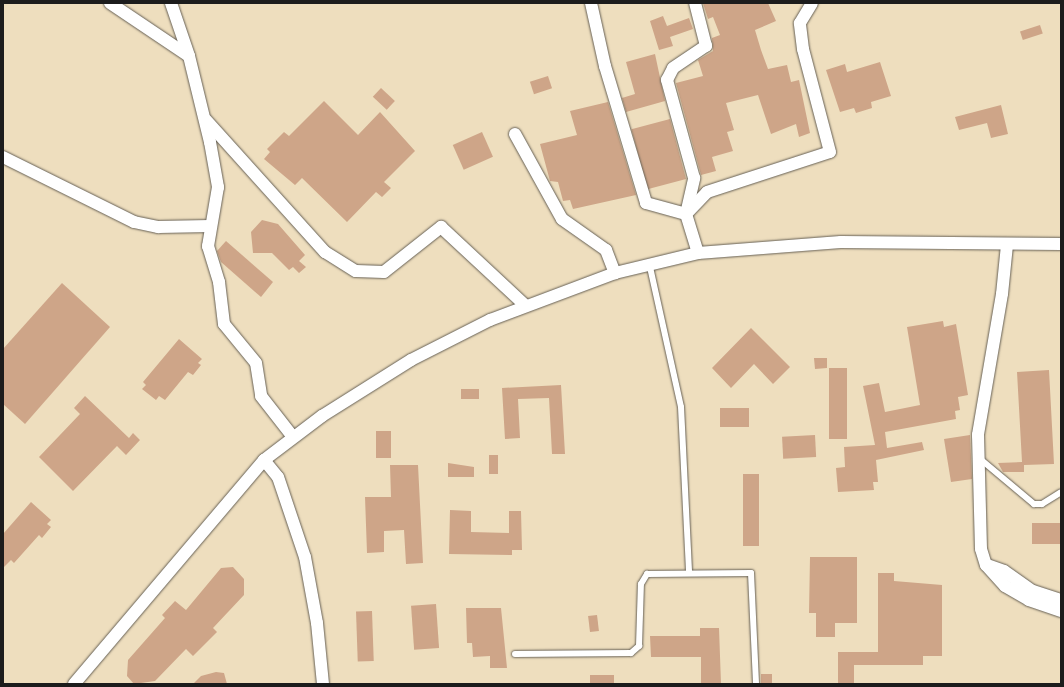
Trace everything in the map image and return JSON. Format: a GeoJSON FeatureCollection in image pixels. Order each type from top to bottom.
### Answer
{"type":"FeatureCollection","features":[{"type":"Feature","properties":{"kind":"street"},"geometry":{"type":"LineString","coordinates":[[110,3],[189,56]]}},
{"type":"Feature","properties":{"kind":"street"},"geometry":{"type":"LineString","coordinates":[[171,3],[189,56],[201,113],[210,142],[218,187],[210,226],[208,246],[219,282],[224,324],[256,363],[261,396],[293,437]]}},
{"type":"Feature","properties":{"kind":"street"},"geometry":{"type":"LineString","coordinates":[[591,3],[646,203],[686,214]]}},
{"type":"Feature","properties":{"kind":"street"},"geometry":{"type":"LineString","coordinates":[[695,3],[706,46],[673,68],[667,80],[694,178],[686,214],[698,253]]}},
{"type":"Feature","properties":{"kind":"street"},"geometry":{"type":"LineString","coordinates":[[686,214],[707,192],[830,152],[803,49],[800,23],[812,3]]}},
{"type":"Feature","properties":{"kind":"street"},"geometry":{"type":"LineString","coordinates":[[201,113],[293,218],[334,258],[356,271],[384,272],[441,227],[524,305]]}},
{"type":"Feature","properties":{"kind":"street"},"geometry":{"type":"LineString","coordinates":[[514,134],[562,219],[606,250],[615,273]]}},
{"type":"Feature","properties":{"kind":"street"},"geometry":{"type":"LineString","coordinates":[[3,157],[134,222],[158,228],[210,226]]}},
{"type":"Feature","properties":{"kind":"street"},"geometry":{"type":"LineString","coordinates":[[74,684],[264,460],[293,437],[411,360],[524,305],[615,273],[650,267],[698,253],[841,242],[1007,245],[1061,244]]}},
{"type":"Feature","properties":{"kind":"street"},"geometry":{"type":"LineString","coordinates":[[1007,245],[1002,294],[978,435],[980,543],[986,565],[1005,586],[1030,600],[1061,610]]}},
{"type":"Feature","properties":{"kind":"street"},"geometry":{"type":"LineString","coordinates":[[264,460],[278,477],[305,557],[323,684]]}},
{"type":"Feature","properties":{"kind":"street"},"geometry":{"type":"LineString","coordinates":[[986,565],[1004,571],[1033,591],[1061,600]]}},
{"type":"Feature","properties":{"kind":"lane"},"geometry":{"type":"LineString","coordinates":[[650,267],[681,407],[689,572]]}},
{"type":"Feature","properties":{"kind":"lane"},"geometry":{"type":"LineString","coordinates":[[978,457],[1034,504],[1042,504],[1061,492]]}},
{"type":"Feature","properties":{"kind":"lane"},"geometry":{"type":"LineString","coordinates":[[515,654],[636,651],[642,578],[647,574],[689,572],[753,576],[756,684]]}},
{"type":"Feature","properties":{"kind":"building"},"geometry":{"type":"Polygon","coordinates":[[[703,3],[768,3],[776,21],[755,30],[761,50],[768,69],[787,65],[791,82],[799,80],[810,133],[799,137],[796,124],[771,134],[758,95],[726,103],[734,130],[727,132],[733,151],[712,157],[716,171],[701,175],[676,83],[703,76],[698,60],[713,51],[712,38],[720,35],[713,17],[708,19],[703,3]]]}},
{"type":"Feature","properties":{"kind":"building"},"geometry":{"type":"Polygon","coordinates":[[[663,16],[667,26],[689,18],[693,29],[670,37],[673,46],[659,50],[650,21],[663,16]]]}},
{"type":"Feature","properties":{"kind":"building"},"geometry":{"type":"Polygon","coordinates":[[[1040,25],[1043,34],[1023,40],[1020,31],[1040,25]]]}},
{"type":"Feature","properties":{"kind":"building"},"geometry":{"type":"Polygon","coordinates":[[[655,54],[665,101],[626,112],[622,98],[635,94],[626,62],[655,54]]]}},
{"type":"Feature","properties":{"kind":"building"},"geometry":{"type":"Polygon","coordinates":[[[880,62],[891,96],[871,102],[872,108],[856,113],[854,108],[840,112],[826,70],[845,64],[847,72],[880,62]]]}},
{"type":"Feature","properties":{"kind":"building"},"geometry":{"type":"Polygon","coordinates":[[[548,76],[552,88],[534,94],[530,82],[548,76]]]}},
{"type":"Feature","properties":{"kind":"building"},"geometry":{"type":"Polygon","coordinates":[[[381,88],[395,101],[387,110],[373,97],[381,88]]]}},
{"type":"Feature","properties":{"kind":"building"},"geometry":{"type":"Polygon","coordinates":[[[324,101],[358,135],[380,112],[415,151],[384,182],[391,188],[382,197],[376,192],[347,222],[302,178],[295,185],[264,159],[270,152],[267,149],[284,132],[289,136],[324,101]]]}},
{"type":"Feature","properties":{"kind":"building"},"geometry":{"type":"Polygon","coordinates":[[[608,102],[636,195],[573,209],[570,200],[563,201],[558,182],[550,181],[540,144],[577,135],[570,111],[608,102]]]}},
{"type":"Feature","properties":{"kind":"building"},"geometry":{"type":"Polygon","coordinates":[[[1001,105],[1008,134],[991,138],[987,123],[959,130],[955,117],[1001,105]]]}},
{"type":"Feature","properties":{"kind":"building"},"geometry":{"type":"Polygon","coordinates":[[[670,119],[686,179],[647,189],[631,129],[670,119]]]}},
{"type":"Feature","properties":{"kind":"building"},"geometry":{"type":"Polygon","coordinates":[[[482,132],[493,157],[464,170],[453,145],[482,132]]]}},
{"type":"Feature","properties":{"kind":"building"},"geometry":{"type":"Polygon","coordinates":[[[262,220],[278,224],[305,255],[299,261],[306,267],[299,273],[293,267],[289,270],[272,253],[253,253],[251,232],[262,220]]]}},
{"type":"Feature","properties":{"kind":"building"},"geometry":{"type":"Polygon","coordinates":[[[226,241],[273,282],[261,297],[221,262],[217,251],[226,241]]]}},
{"type":"Feature","properties":{"kind":"building"},"geometry":{"type":"Polygon","coordinates":[[[62,283],[110,327],[25,424],[3,404],[3,349],[62,283]]]}},
{"type":"Feature","properties":{"kind":"building"},"geometry":{"type":"Polygon","coordinates":[[[943,321],[944,327],[956,324],[968,395],[958,397],[960,410],[955,411],[956,419],[885,432],[887,448],[922,442],[924,450],[876,460],[878,482],[873,482],[874,490],[838,492],[836,468],[845,467],[844,447],[875,445],[863,386],[879,383],[885,412],[920,405],[907,327],[943,321]]]}},
{"type":"Feature","properties":{"kind":"building"},"geometry":{"type":"Polygon","coordinates":[[[751,328],[790,367],[773,384],[754,364],[731,388],[712,368],[751,328]]]}},
{"type":"Feature","properties":{"kind":"building"},"geometry":{"type":"Polygon","coordinates":[[[179,339],[202,359],[198,363],[201,365],[193,375],[188,372],[165,400],[159,396],[156,400],[142,389],[146,385],[143,382],[179,339]]]}},
{"type":"Feature","properties":{"kind":"building"},"geometry":{"type":"Polygon","coordinates":[[[814,358],[827,358],[827,368],[815,369],[814,358]]]}},
{"type":"Feature","properties":{"kind":"building"},"geometry":{"type":"Polygon","coordinates":[[[829,368],[847,368],[847,439],[829,439],[829,368]]]}},
{"type":"Feature","properties":{"kind":"building"},"geometry":{"type":"Polygon","coordinates":[[[1049,370],[1054,464],[1024,465],[1024,472],[1003,472],[998,463],[1022,462],[1017,372],[1049,370]]]}},
{"type":"Feature","properties":{"kind":"building"},"geometry":{"type":"Polygon","coordinates":[[[561,385],[565,454],[552,454],[549,398],[518,399],[520,438],[505,439],[502,388],[561,385]]]}},
{"type":"Feature","properties":{"kind":"building"},"geometry":{"type":"Polygon","coordinates":[[[461,389],[479,389],[479,399],[461,399],[461,389]]]}},
{"type":"Feature","properties":{"kind":"building"},"geometry":{"type":"Polygon","coordinates":[[[85,396],[129,438],[133,433],[140,440],[126,455],[117,446],[73,491],[39,457],[80,414],[74,408],[85,396]]]}},
{"type":"Feature","properties":{"kind":"building"},"geometry":{"type":"Polygon","coordinates":[[[720,408],[749,408],[749,427],[720,427],[720,408]]]}},
{"type":"Feature","properties":{"kind":"building"},"geometry":{"type":"Polygon","coordinates":[[[376,431],[391,431],[391,458],[376,458],[376,431]]]}},
{"type":"Feature","properties":{"kind":"building"},"geometry":{"type":"Polygon","coordinates":[[[815,435],[816,457],[783,459],[782,437],[815,435]]]}},
{"type":"Feature","properties":{"kind":"building"},"geometry":{"type":"Polygon","coordinates":[[[970,435],[972,479],[951,482],[944,439],[970,435]]]}},
{"type":"Feature","properties":{"kind":"building"},"geometry":{"type":"Polygon","coordinates":[[[489,455],[498,455],[498,474],[489,474],[489,455]]]}},
{"type":"Feature","properties":{"kind":"building"},"geometry":{"type":"Polygon","coordinates":[[[448,463],[474,467],[474,477],[448,477],[448,463]]]}},
{"type":"Feature","properties":{"kind":"building"},"geometry":{"type":"Polygon","coordinates":[[[390,465],[418,465],[423,563],[406,564],[404,530],[384,531],[384,552],[367,553],[365,497],[391,497],[390,465]]]}},
{"type":"Feature","properties":{"kind":"building"},"geometry":{"type":"Polygon","coordinates":[[[743,474],[759,474],[759,546],[743,546],[743,474]]]}},
{"type":"Feature","properties":{"kind":"building"},"geometry":{"type":"Polygon","coordinates":[[[31,502],[51,520],[47,524],[51,527],[42,538],[39,535],[14,563],[11,560],[3,568],[3,534],[31,502]]]}},
{"type":"Feature","properties":{"kind":"building"},"geometry":{"type":"Polygon","coordinates":[[[450,510],[471,511],[471,532],[509,533],[509,511],[521,511],[522,550],[512,550],[512,555],[449,554],[450,510]]]}},
{"type":"Feature","properties":{"kind":"building"},"geometry":{"type":"Polygon","coordinates":[[[1032,523],[1061,523],[1061,544],[1032,544],[1032,523]]]}},
{"type":"Feature","properties":{"kind":"building"},"geometry":{"type":"Polygon","coordinates":[[[810,557],[857,557],[857,623],[835,623],[835,637],[816,637],[816,613],[809,613],[810,557]]]}},
{"type":"Feature","properties":{"kind":"building"},"geometry":{"type":"Polygon","coordinates":[[[233,567],[244,579],[244,595],[213,628],[217,632],[193,656],[186,649],[155,681],[134,684],[127,676],[128,660],[165,618],[162,615],[175,601],[186,610],[221,568],[233,567]]]}},
{"type":"Feature","properties":{"kind":"building"},"geometry":{"type":"Polygon","coordinates":[[[878,573],[894,573],[894,581],[942,585],[942,656],[923,656],[923,665],[854,665],[854,684],[838,684],[838,652],[878,652],[878,573]]]}},
{"type":"Feature","properties":{"kind":"building"},"geometry":{"type":"Polygon","coordinates":[[[436,604],[439,648],[414,650],[411,606],[436,604]]]}},
{"type":"Feature","properties":{"kind":"building"},"geometry":{"type":"Polygon","coordinates":[[[466,608],[501,608],[507,668],[490,668],[490,656],[473,657],[472,643],[467,643],[466,608]]]}},
{"type":"Feature","properties":{"kind":"building"},"geometry":{"type":"Polygon","coordinates":[[[372,611],[374,661],[358,662],[356,612],[372,611]]]}},
{"type":"Feature","properties":{"kind":"building"},"geometry":{"type":"Polygon","coordinates":[[[597,615],[599,631],[590,632],[588,616],[597,615]]]}},
{"type":"Feature","properties":{"kind":"building"},"geometry":{"type":"Polygon","coordinates":[[[700,628],[719,628],[721,684],[701,684],[701,657],[651,657],[650,636],[700,636],[700,628]]]}},
{"type":"Feature","properties":{"kind":"building"},"geometry":{"type":"Polygon","coordinates":[[[216,672],[224,673],[227,684],[193,684],[201,676],[216,672]]]}},
{"type":"Feature","properties":{"kind":"building"},"geometry":{"type":"Polygon","coordinates":[[[761,674],[772,674],[772,684],[761,684],[761,674]]]}},
{"type":"Feature","properties":{"kind":"building"},"geometry":{"type":"Polygon","coordinates":[[[590,675],[614,675],[614,684],[590,684],[590,675]]]}}]}
